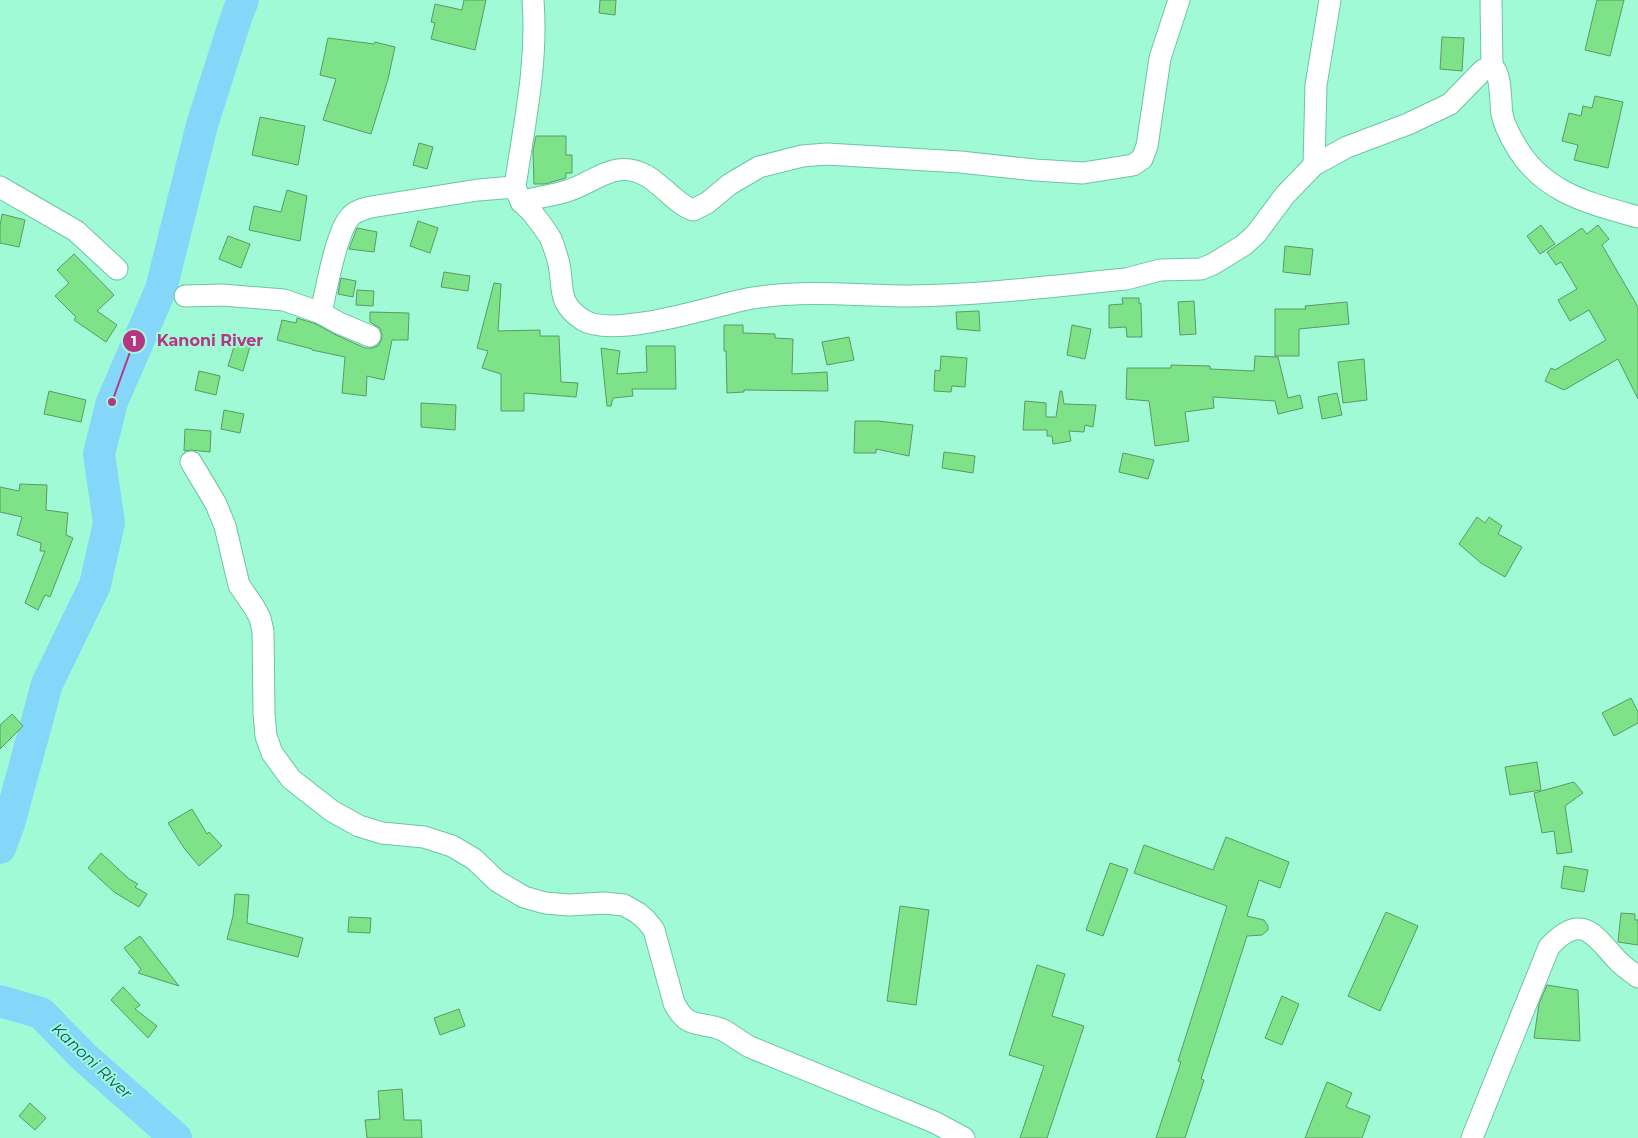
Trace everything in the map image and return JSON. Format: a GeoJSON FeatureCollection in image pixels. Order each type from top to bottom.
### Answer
{"type":"FeatureCollection","features":[{"type":"Feature","properties":{"kind":"street"},"geometry":{"type":"LineString","coordinates":[[533,0],[535,20],[534,64],[518,194],[550,237],[559,266],[564,299],[570,310],[585,321],[599,325],[626,325],[685,315],[749,298],[800,294],[913,296],[1000,291],[1126,279],[1145,273],[1173,269],[1201,269],[1244,245],[1256,234],[1286,195],[1314,165],[1347,147],[1408,124],[1450,104],[1483,70],[1492,66]]}},
{"type":"Feature","properties":{"kind":"street"},"geometry":{"type":"LineString","coordinates":[[321,313],[339,237],[348,218],[354,213],[371,207],[478,190],[518,194],[567,191],[608,171],[628,169],[646,176],[667,190],[686,208],[694,210],[707,203],[730,184],[759,167],[802,156],[827,154],[960,162],[1083,173],[1132,166],[1142,159],[1147,146],[1160,58],[1178,0]]}},
{"type":"Feature","properties":{"kind":"street"},"geometry":{"type":"LineString","coordinates":[[1314,165],[1316,85],[1330,0]]}},
{"type":"Feature","properties":{"kind":"street"},"geometry":{"type":"LineString","coordinates":[[1491,0],[1492,66],[1497,72],[1502,116],[1508,133],[1529,166],[1542,178],[1562,191],[1586,202],[1638,217]]}},
{"type":"Feature","properties":{"kind":"street"},"geometry":{"type":"LineString","coordinates":[[0,188],[76,231],[117,269]]}},
{"type":"Feature","properties":{"kind":"street"},"geometry":{"type":"LineString","coordinates":[[185,296],[222,295],[284,300],[321,313],[370,336]]}},
{"type":"Feature","properties":{"kind":"street"},"geometry":{"type":"LineString","coordinates":[[191,462],[216,504],[225,526],[239,586],[260,618],[263,631],[266,736],[272,753],[291,778],[332,811],[359,826],[382,833],[424,837],[452,846],[474,859],[497,881],[524,897],[545,904],[569,905],[604,902],[624,906],[646,920],[654,930],[674,1003],[679,1013],[686,1020],[722,1030],[750,1047],[934,1122],[964,1138]]}},
{"type":"Feature","properties":{"kind":"street"},"geometry":{"type":"LineString","coordinates":[[1472,1138],[1549,947],[1560,934],[1574,930],[1587,930],[1621,964],[1638,977]]}},
{"type":"Feature","properties":{"kind":"building"},"geometry":{"type":"Polygon","coordinates":[[[464,0],[486,0],[475,50],[431,39],[435,23],[431,22],[435,4],[462,10],[464,0]]]}},
{"type":"Feature","properties":{"kind":"building"},"geometry":{"type":"Polygon","coordinates":[[[600,0],[616,0],[615,15],[599,13],[600,0]]]}},
{"type":"Feature","properties":{"kind":"building"},"geometry":{"type":"Polygon","coordinates":[[[1597,0],[1624,0],[1610,56],[1585,50],[1597,0]]]}},
{"type":"Feature","properties":{"kind":"building"},"geometry":{"type":"Polygon","coordinates":[[[1442,37],[1464,38],[1462,71],[1440,69],[1442,37]]]}},
{"type":"Feature","properties":{"kind":"building"},"geometry":{"type":"Polygon","coordinates":[[[328,38],[374,44],[375,42],[395,47],[388,79],[371,134],[323,120],[336,79],[320,75],[328,38]]]}},
{"type":"Feature","properties":{"kind":"building"},"geometry":{"type":"Polygon","coordinates":[[[1595,96],[1623,102],[1608,168],[1574,160],[1578,145],[1562,141],[1569,113],[1581,116],[1583,106],[1592,108],[1595,96]]]}},
{"type":"Feature","properties":{"kind":"building"},"geometry":{"type":"Polygon","coordinates":[[[260,117],[305,126],[298,165],[252,155],[260,117]]]}},
{"type":"Feature","properties":{"kind":"building"},"geometry":{"type":"Polygon","coordinates":[[[536,136],[566,136],[566,155],[572,155],[572,173],[566,173],[566,178],[545,184],[534,184],[533,151],[536,136]]]}},
{"type":"Feature","properties":{"kind":"building"},"geometry":{"type":"Polygon","coordinates":[[[419,143],[433,147],[427,169],[413,165],[419,143]]]}},
{"type":"Feature","properties":{"kind":"building"},"geometry":{"type":"Polygon","coordinates":[[[287,190],[307,196],[300,241],[249,230],[254,206],[281,212],[287,190]]]}},
{"type":"Feature","properties":{"kind":"building"},"geometry":{"type":"Polygon","coordinates":[[[2,214],[25,220],[19,247],[0,243],[2,214]]]}},
{"type":"Feature","properties":{"kind":"building"},"geometry":{"type":"Polygon","coordinates":[[[418,221],[438,228],[430,253],[410,246],[418,221]]]}},
{"type":"Feature","properties":{"kind":"building"},"geometry":{"type":"Polygon","coordinates":[[[1541,225],[1555,244],[1540,254],[1527,236],[1541,225]]]}},
{"type":"Feature","properties":{"kind":"building"},"geometry":{"type":"Polygon","coordinates":[[[1598,225],[1609,239],[1602,245],[1638,307],[1638,399],[1618,359],[1564,390],[1545,381],[1551,368],[1555,370],[1606,340],[1589,310],[1570,321],[1558,300],[1577,289],[1561,262],[1556,265],[1547,252],[1582,228],[1587,234],[1598,225]]]}},
{"type":"Feature","properties":{"kind":"building"},"geometry":{"type":"Polygon","coordinates":[[[357,228],[377,232],[374,252],[349,249],[357,228]]]}},
{"type":"Feature","properties":{"kind":"building"},"geometry":{"type":"Polygon","coordinates":[[[228,236],[250,244],[241,268],[219,259],[228,236]]]}},
{"type":"Feature","properties":{"kind":"building"},"geometry":{"type":"Polygon","coordinates":[[[1285,246],[1313,249],[1310,275],[1283,272],[1285,246]]]}},
{"type":"Feature","properties":{"kind":"building"},"geometry":{"type":"Polygon","coordinates":[[[74,254],[114,295],[97,311],[117,325],[106,342],[74,320],[76,317],[55,296],[69,283],[57,270],[74,254]]]}},
{"type":"Feature","properties":{"kind":"building"},"geometry":{"type":"Polygon","coordinates":[[[444,272],[470,276],[468,291],[441,287],[444,272]]]}},
{"type":"Feature","properties":{"kind":"building"},"geometry":{"type":"Polygon","coordinates":[[[341,278],[356,281],[353,297],[338,294],[341,278]]]}},
{"type":"Feature","properties":{"kind":"building"},"geometry":{"type":"Polygon","coordinates":[[[494,283],[501,284],[498,331],[540,330],[540,336],[559,336],[561,382],[578,383],[576,397],[524,393],[524,411],[501,411],[501,374],[482,368],[488,351],[477,348],[494,283]]]}},
{"type":"Feature","properties":{"kind":"building"},"geometry":{"type":"Polygon","coordinates":[[[357,290],[374,291],[373,306],[356,305],[357,290]]]}},
{"type":"Feature","properties":{"kind":"building"},"geometry":{"type":"Polygon","coordinates":[[[1122,298],[1139,298],[1139,304],[1141,303],[1142,337],[1127,337],[1126,327],[1109,328],[1109,305],[1123,304],[1122,298]]]}},
{"type":"Feature","properties":{"kind":"building"},"geometry":{"type":"Polygon","coordinates":[[[1194,301],[1196,334],[1180,335],[1178,302],[1194,301]]]}},
{"type":"Feature","properties":{"kind":"building"},"geometry":{"type":"Polygon","coordinates":[[[1347,302],[1349,324],[1299,329],[1299,356],[1275,356],[1275,309],[1306,309],[1305,306],[1347,302]]]}},
{"type":"Feature","properties":{"kind":"building"},"geometry":{"type":"Polygon","coordinates":[[[979,311],[980,331],[957,329],[956,312],[979,311]]]}},
{"type":"Feature","properties":{"kind":"building"},"geometry":{"type":"Polygon","coordinates":[[[370,312],[409,313],[408,340],[392,340],[384,380],[367,376],[366,396],[342,393],[345,357],[277,340],[282,320],[296,323],[297,318],[316,324],[365,348],[372,348],[378,346],[382,335],[380,328],[370,322],[370,312]]]}},
{"type":"Feature","properties":{"kind":"building"},"geometry":{"type":"Polygon","coordinates":[[[724,325],[743,325],[743,333],[775,334],[775,338],[793,339],[792,374],[827,372],[828,391],[744,390],[744,392],[727,393],[724,325]]]}},
{"type":"Feature","properties":{"kind":"building"},"geometry":{"type":"Polygon","coordinates":[[[1072,325],[1091,329],[1085,359],[1067,355],[1072,325]]]}},
{"type":"Feature","properties":{"kind":"building"},"geometry":{"type":"Polygon","coordinates":[[[237,337],[251,343],[243,371],[228,366],[237,337]]]}},
{"type":"Feature","properties":{"kind":"building"},"geometry":{"type":"Polygon","coordinates":[[[849,337],[854,360],[827,365],[822,342],[849,337]]]}},
{"type":"Feature","properties":{"kind":"building"},"geometry":{"type":"Polygon","coordinates":[[[646,346],[675,346],[676,389],[632,389],[633,396],[613,398],[611,406],[607,406],[601,348],[620,351],[617,374],[647,372],[646,346]]]}},
{"type":"Feature","properties":{"kind":"building"},"geometry":{"type":"Polygon","coordinates":[[[941,356],[967,358],[965,387],[952,386],[951,392],[934,391],[935,370],[940,371],[941,356]]]}},
{"type":"Feature","properties":{"kind":"building"},"geometry":{"type":"Polygon","coordinates":[[[1255,356],[1278,357],[1288,398],[1300,395],[1303,408],[1278,414],[1275,401],[1213,397],[1214,408],[1185,412],[1189,441],[1155,446],[1149,401],[1126,399],[1127,368],[1171,368],[1171,365],[1210,366],[1210,369],[1254,371],[1255,356]]]}},
{"type":"Feature","properties":{"kind":"building"},"geometry":{"type":"Polygon","coordinates":[[[1364,359],[1367,400],[1343,403],[1338,362],[1364,359]]]}},
{"type":"Feature","properties":{"kind":"building"},"geometry":{"type":"Polygon","coordinates":[[[199,371],[220,376],[216,395],[195,390],[199,371]]]}},
{"type":"Feature","properties":{"kind":"building"},"geometry":{"type":"Polygon","coordinates":[[[49,391],[86,400],[81,422],[44,414],[49,391]]]}},
{"type":"Feature","properties":{"kind":"building"},"geometry":{"type":"Polygon","coordinates":[[[1060,391],[1062,391],[1064,404],[1096,405],[1093,427],[1085,425],[1084,432],[1069,431],[1071,441],[1053,444],[1052,436],[1047,436],[1047,430],[1023,430],[1025,401],[1046,403],[1046,417],[1056,417],[1060,391]]]}},
{"type":"Feature","properties":{"kind":"building"},"geometry":{"type":"Polygon","coordinates":[[[1337,393],[1342,415],[1322,419],[1318,397],[1337,393]]]}},
{"type":"Feature","properties":{"kind":"building"},"geometry":{"type":"Polygon","coordinates":[[[421,403],[456,405],[455,430],[421,427],[421,403]]]}},
{"type":"Feature","properties":{"kind":"building"},"geometry":{"type":"Polygon","coordinates":[[[224,410],[244,414],[240,433],[221,429],[224,410]]]}},
{"type":"Feature","properties":{"kind":"building"},"geometry":{"type":"Polygon","coordinates":[[[855,421],[878,421],[913,425],[909,456],[876,449],[876,453],[854,453],[855,421]]]}},
{"type":"Feature","properties":{"kind":"building"},"geometry":{"type":"Polygon","coordinates":[[[185,429],[211,431],[210,452],[184,451],[185,429]]]}},
{"type":"Feature","properties":{"kind":"building"},"geometry":{"type":"Polygon","coordinates":[[[944,452],[975,456],[973,473],[942,468],[944,452]]]}},
{"type":"Feature","properties":{"kind":"building"},"geometry":{"type":"Polygon","coordinates":[[[1123,453],[1154,460],[1148,479],[1119,472],[1123,453]]]}},
{"type":"Feature","properties":{"kind":"building"},"geometry":{"type":"Polygon","coordinates":[[[20,484],[47,485],[46,510],[68,513],[66,535],[73,538],[50,597],[45,595],[38,610],[25,603],[45,551],[40,551],[41,543],[17,535],[22,517],[0,512],[0,487],[19,491],[20,484]]]}},
{"type":"Feature","properties":{"kind":"building"},"geometry":{"type":"Polygon","coordinates":[[[1477,517],[1485,523],[1489,517],[1502,526],[1498,534],[1522,547],[1505,577],[1481,563],[1459,544],[1477,517]]]}},
{"type":"Feature","properties":{"kind":"building"},"geometry":{"type":"Polygon","coordinates":[[[1631,698],[1638,712],[1638,723],[1614,736],[1602,713],[1631,698]]]}},
{"type":"Feature","properties":{"kind":"building"},"geometry":{"type":"Polygon","coordinates":[[[12,714],[23,726],[0,749],[0,725],[12,714]]]}},
{"type":"Feature","properties":{"kind":"building"},"geometry":{"type":"Polygon","coordinates":[[[1537,762],[1541,790],[1510,795],[1505,767],[1537,762]]]}},
{"type":"Feature","properties":{"kind":"building"},"geometry":{"type":"Polygon","coordinates":[[[1574,782],[1583,793],[1565,806],[1572,852],[1557,854],[1554,831],[1542,833],[1534,793],[1574,782]]]}},
{"type":"Feature","properties":{"kind":"building"},"geometry":{"type":"Polygon","coordinates":[[[192,809],[207,834],[209,832],[222,846],[199,866],[184,848],[168,823],[192,809]]]}},
{"type":"Feature","properties":{"kind":"building"},"geometry":{"type":"Polygon","coordinates":[[[1226,837],[1289,862],[1280,888],[1259,880],[1247,916],[1264,920],[1268,930],[1262,935],[1247,936],[1201,1079],[1204,1080],[1185,1138],[1156,1138],[1181,1062],[1178,1061],[1227,906],[1134,873],[1144,845],[1213,870],[1226,837]]]}},
{"type":"Feature","properties":{"kind":"building"},"geometry":{"type":"Polygon","coordinates":[[[101,853],[129,879],[138,884],[135,887],[147,894],[139,907],[114,892],[88,868],[101,853]]]}},
{"type":"Feature","properties":{"kind":"building"},"geometry":{"type":"Polygon","coordinates":[[[1110,863],[1128,869],[1103,936],[1086,930],[1110,863]]]}},
{"type":"Feature","properties":{"kind":"building"},"geometry":{"type":"Polygon","coordinates":[[[1564,866],[1588,870],[1584,892],[1561,888],[1564,866]]]}},
{"type":"Feature","properties":{"kind":"building"},"geometry":{"type":"Polygon","coordinates":[[[235,894],[249,895],[247,923],[303,938],[298,957],[227,939],[233,916],[235,894]]]}},
{"type":"Feature","properties":{"kind":"building"},"geometry":{"type":"Polygon","coordinates":[[[900,906],[929,910],[916,1005],[887,1001],[900,906]]]}},
{"type":"Feature","properties":{"kind":"building"},"geometry":{"type":"Polygon","coordinates":[[[1386,912],[1418,926],[1380,1011],[1348,996],[1386,912]]]}},
{"type":"Feature","properties":{"kind":"building"},"geometry":{"type":"Polygon","coordinates":[[[1621,913],[1635,914],[1635,920],[1638,920],[1638,945],[1618,942],[1621,913]]]}},
{"type":"Feature","properties":{"kind":"building"},"geometry":{"type":"Polygon","coordinates":[[[349,917],[371,918],[370,933],[348,932],[349,917]]]}},
{"type":"Feature","properties":{"kind":"building"},"geometry":{"type":"Polygon","coordinates":[[[140,936],[179,986],[138,973],[141,969],[124,948],[140,936]]]}},
{"type":"Feature","properties":{"kind":"building"},"geometry":{"type":"Polygon","coordinates":[[[1037,965],[1065,974],[1052,1016],[1084,1026],[1047,1138],[1020,1138],[1044,1066],[1009,1055],[1037,965]]]}},
{"type":"Feature","properties":{"kind":"building"},"geometry":{"type":"Polygon","coordinates":[[[1547,985],[1578,990],[1580,1041],[1534,1038],[1539,1004],[1547,985]]]}},
{"type":"Feature","properties":{"kind":"building"},"geometry":{"type":"Polygon","coordinates":[[[123,987],[140,1005],[135,1009],[157,1026],[148,1038],[111,1000],[123,987]]]}},
{"type":"Feature","properties":{"kind":"building"},"geometry":{"type":"Polygon","coordinates":[[[1282,996],[1299,1004],[1282,1045],[1265,1038],[1282,996]]]}},
{"type":"Feature","properties":{"kind":"building"},"geometry":{"type":"Polygon","coordinates":[[[459,1009],[465,1026],[440,1035],[434,1018],[459,1009]]]}},
{"type":"Feature","properties":{"kind":"building"},"geometry":{"type":"Polygon","coordinates":[[[1327,1082],[1352,1093],[1346,1107],[1370,1116],[1362,1138],[1305,1138],[1327,1082]]]}},
{"type":"Feature","properties":{"kind":"building"},"geometry":{"type":"Polygon","coordinates":[[[402,1089],[404,1120],[421,1120],[422,1138],[367,1138],[365,1120],[380,1119],[378,1091],[402,1089]]]}},
{"type":"Feature","properties":{"kind":"building"},"geometry":{"type":"Polygon","coordinates":[[[30,1103],[46,1118],[35,1130],[19,1116],[30,1103]]]}},
{"type":"Feature","properties":{"kind":"waterway","name":"Kanoni River"},"geometry":{"type":"LineString","coordinates":[[0,848],[9,824],[47,684],[95,585],[109,523],[99,454],[112,402],[161,289],[202,125],[243,0]]}},
{"type":"Feature","properties":{"kind":"waterway","name":"Kanoni River"},"geometry":{"type":"LineString","coordinates":[[0,1001],[41,1013],[84,1057],[176,1138]]}},
{"type":"Feature","properties":{"kind":"place","name":"Kanoni River"},"geometry":{"type":"Point","coordinates":[112,402]}}]}
